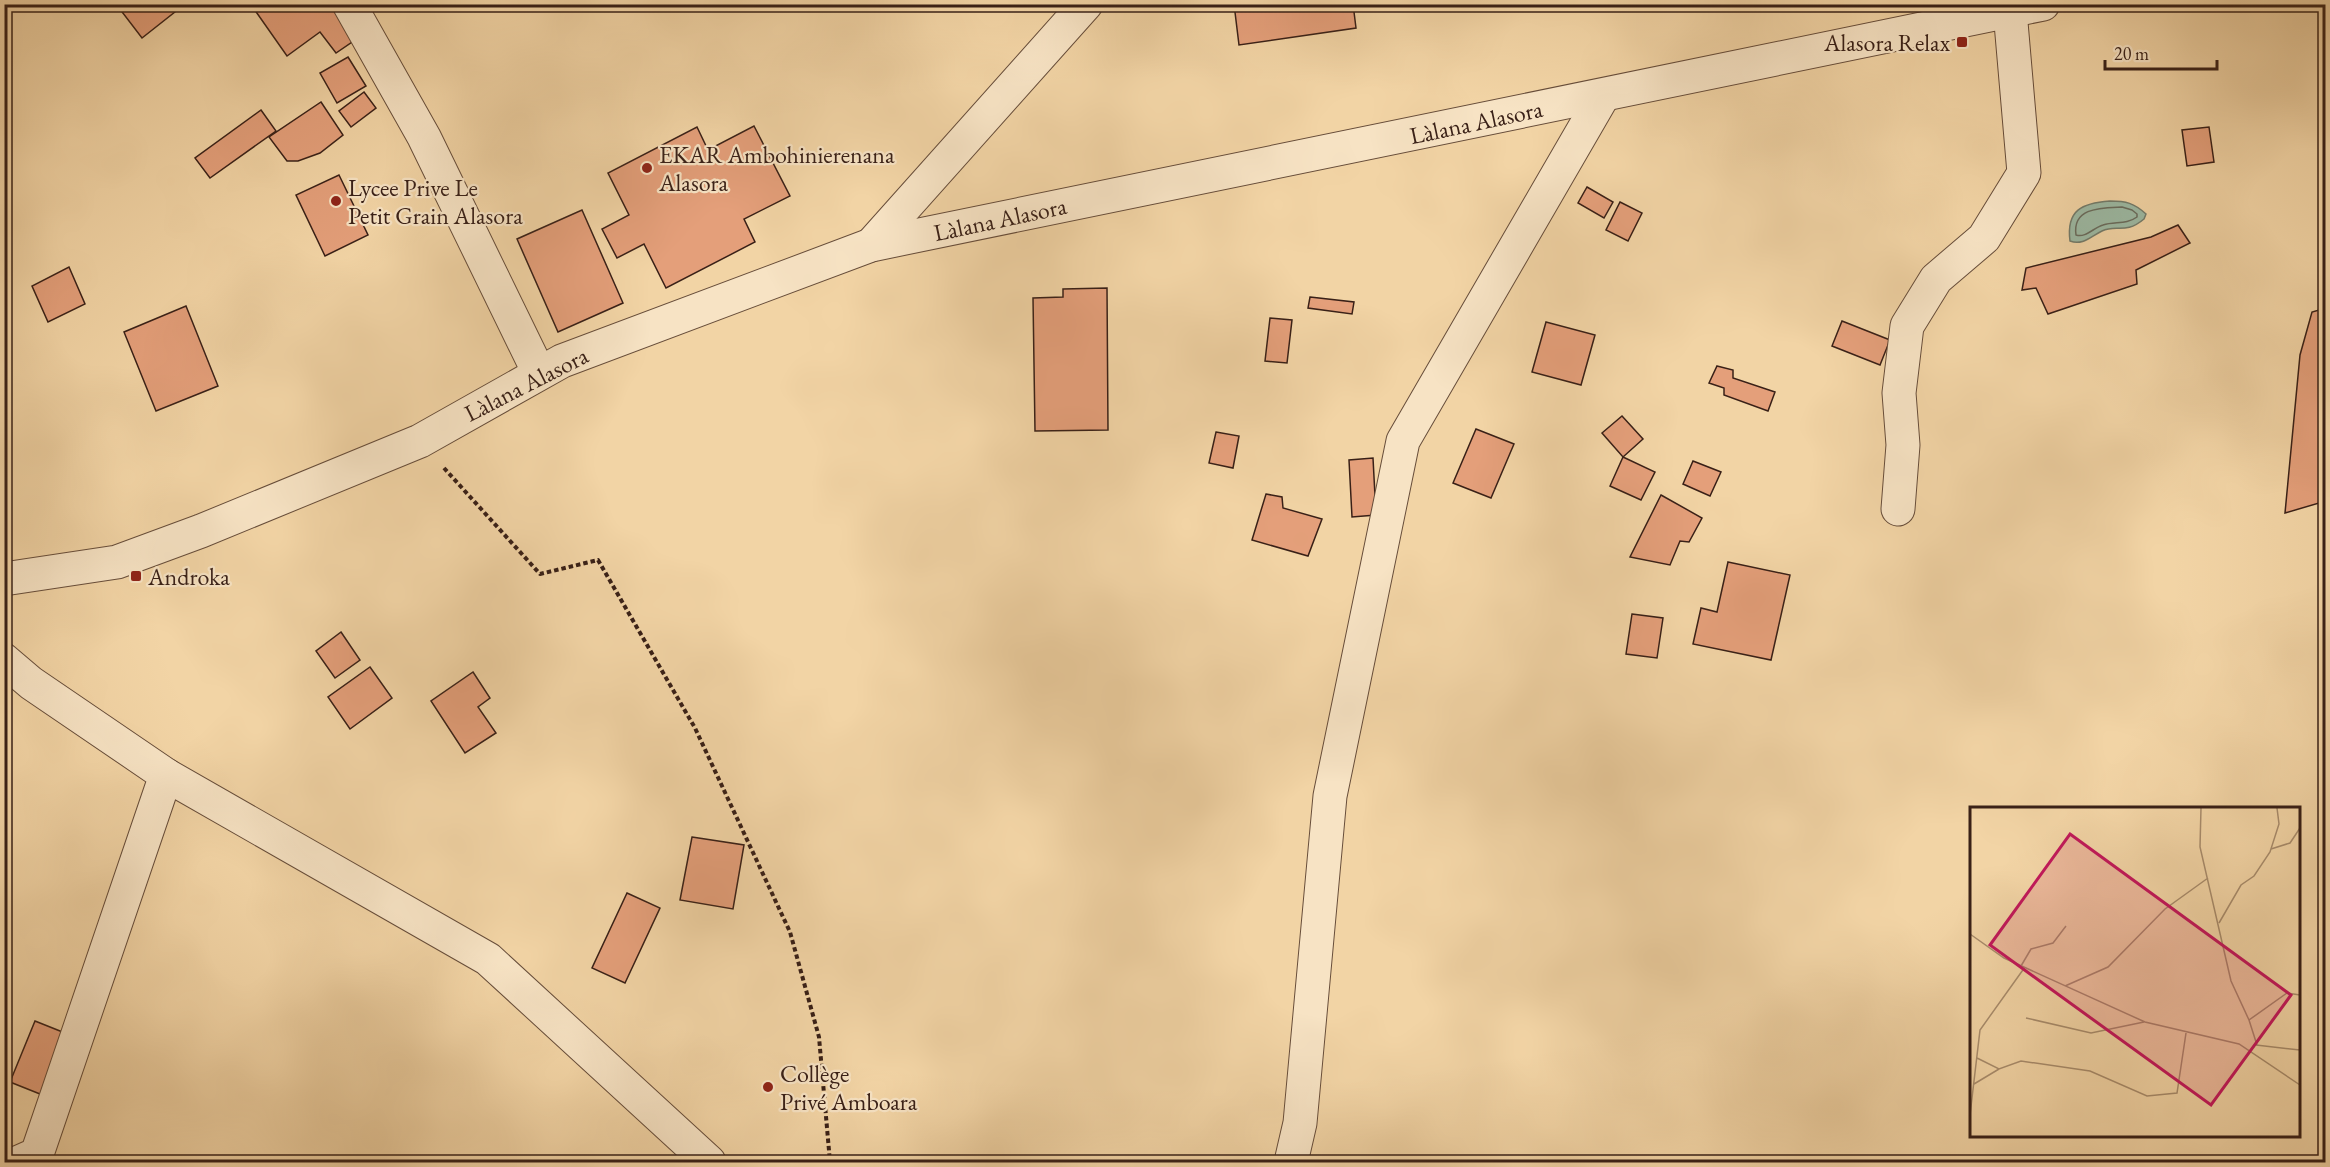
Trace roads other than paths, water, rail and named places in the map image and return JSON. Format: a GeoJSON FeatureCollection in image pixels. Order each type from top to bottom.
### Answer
{"type":"FeatureCollection","features":[{"type":"Feature","properties":{"kind":"street"},"geometry":{"type":"LineString","coordinates":[[349,4],[424,137],[539,373]]}},
{"type":"Feature","properties":{"kind":"street"},"geometry":{"type":"LineString","coordinates":[[871,245],[1086,4]]}},
{"type":"Feature","properties":{"kind":"street","name":"Làlana Alasora"},"geometry":{"type":"LineString","coordinates":[[6,584],[117,562],[201,531],[420,441],[562,361],[871,245],[1603,96],[1976,12],[2010,11],[2043,4]]}},
{"type":"Feature","properties":{"kind":"street"},"geometry":{"type":"LineString","coordinates":[[1898,509],[1903,445],[1899,393],[1907,326],[1936,279],[1984,238],[2024,173],[2010,11]]}},
{"type":"Feature","properties":{"kind":"street"},"geometry":{"type":"LineString","coordinates":[[1291,1162],[1300,1123],[1330,796],[1403,441],[1603,96]]}},
{"type":"Feature","properties":{"kind":"street"},"geometry":{"type":"LineString","coordinates":[[4,660],[32,683],[166,775],[488,960],[710,1162]]}},
{"type":"Feature","properties":{"kind":"street"},"geometry":{"type":"LineString","coordinates":[[19,1162],[37,1154],[166,775]]}},
{"type":"Feature","properties":{"kind":"water"},"geometry":{"type":"Polygon","coordinates":[[[2110,201],[2125,202],[2138,207],[2146,214],[2144,219],[2132,227],[2107,229],[2083,241],[2070,241],[2071,222],[2078,210],[2091,204],[2110,201]]]}},
{"type":"Feature","properties":{"kind":"place","name":"Alasora Relax"},"geometry":{"type":"Point","coordinates":[1962,42]}},
{"type":"Feature","properties":{"kind":"place","name":"EKAR Ambohinierenana Alasora"},"geometry":{"type":"Point","coordinates":[647,168]}},
{"type":"Feature","properties":{"kind":"place","name":"Lycee Prive Le Petit Grain Alasora"},"geometry":{"type":"Point","coordinates":[336,201]}},
{"type":"Feature","properties":{"kind":"place","name":"Androka"},"geometry":{"type":"Point","coordinates":[136,576]}},
{"type":"Feature","properties":{"kind":"place","name":"Collège Privé Amboara"},"geometry":{"type":"Point","coordinates":[768,1087]}}]}
